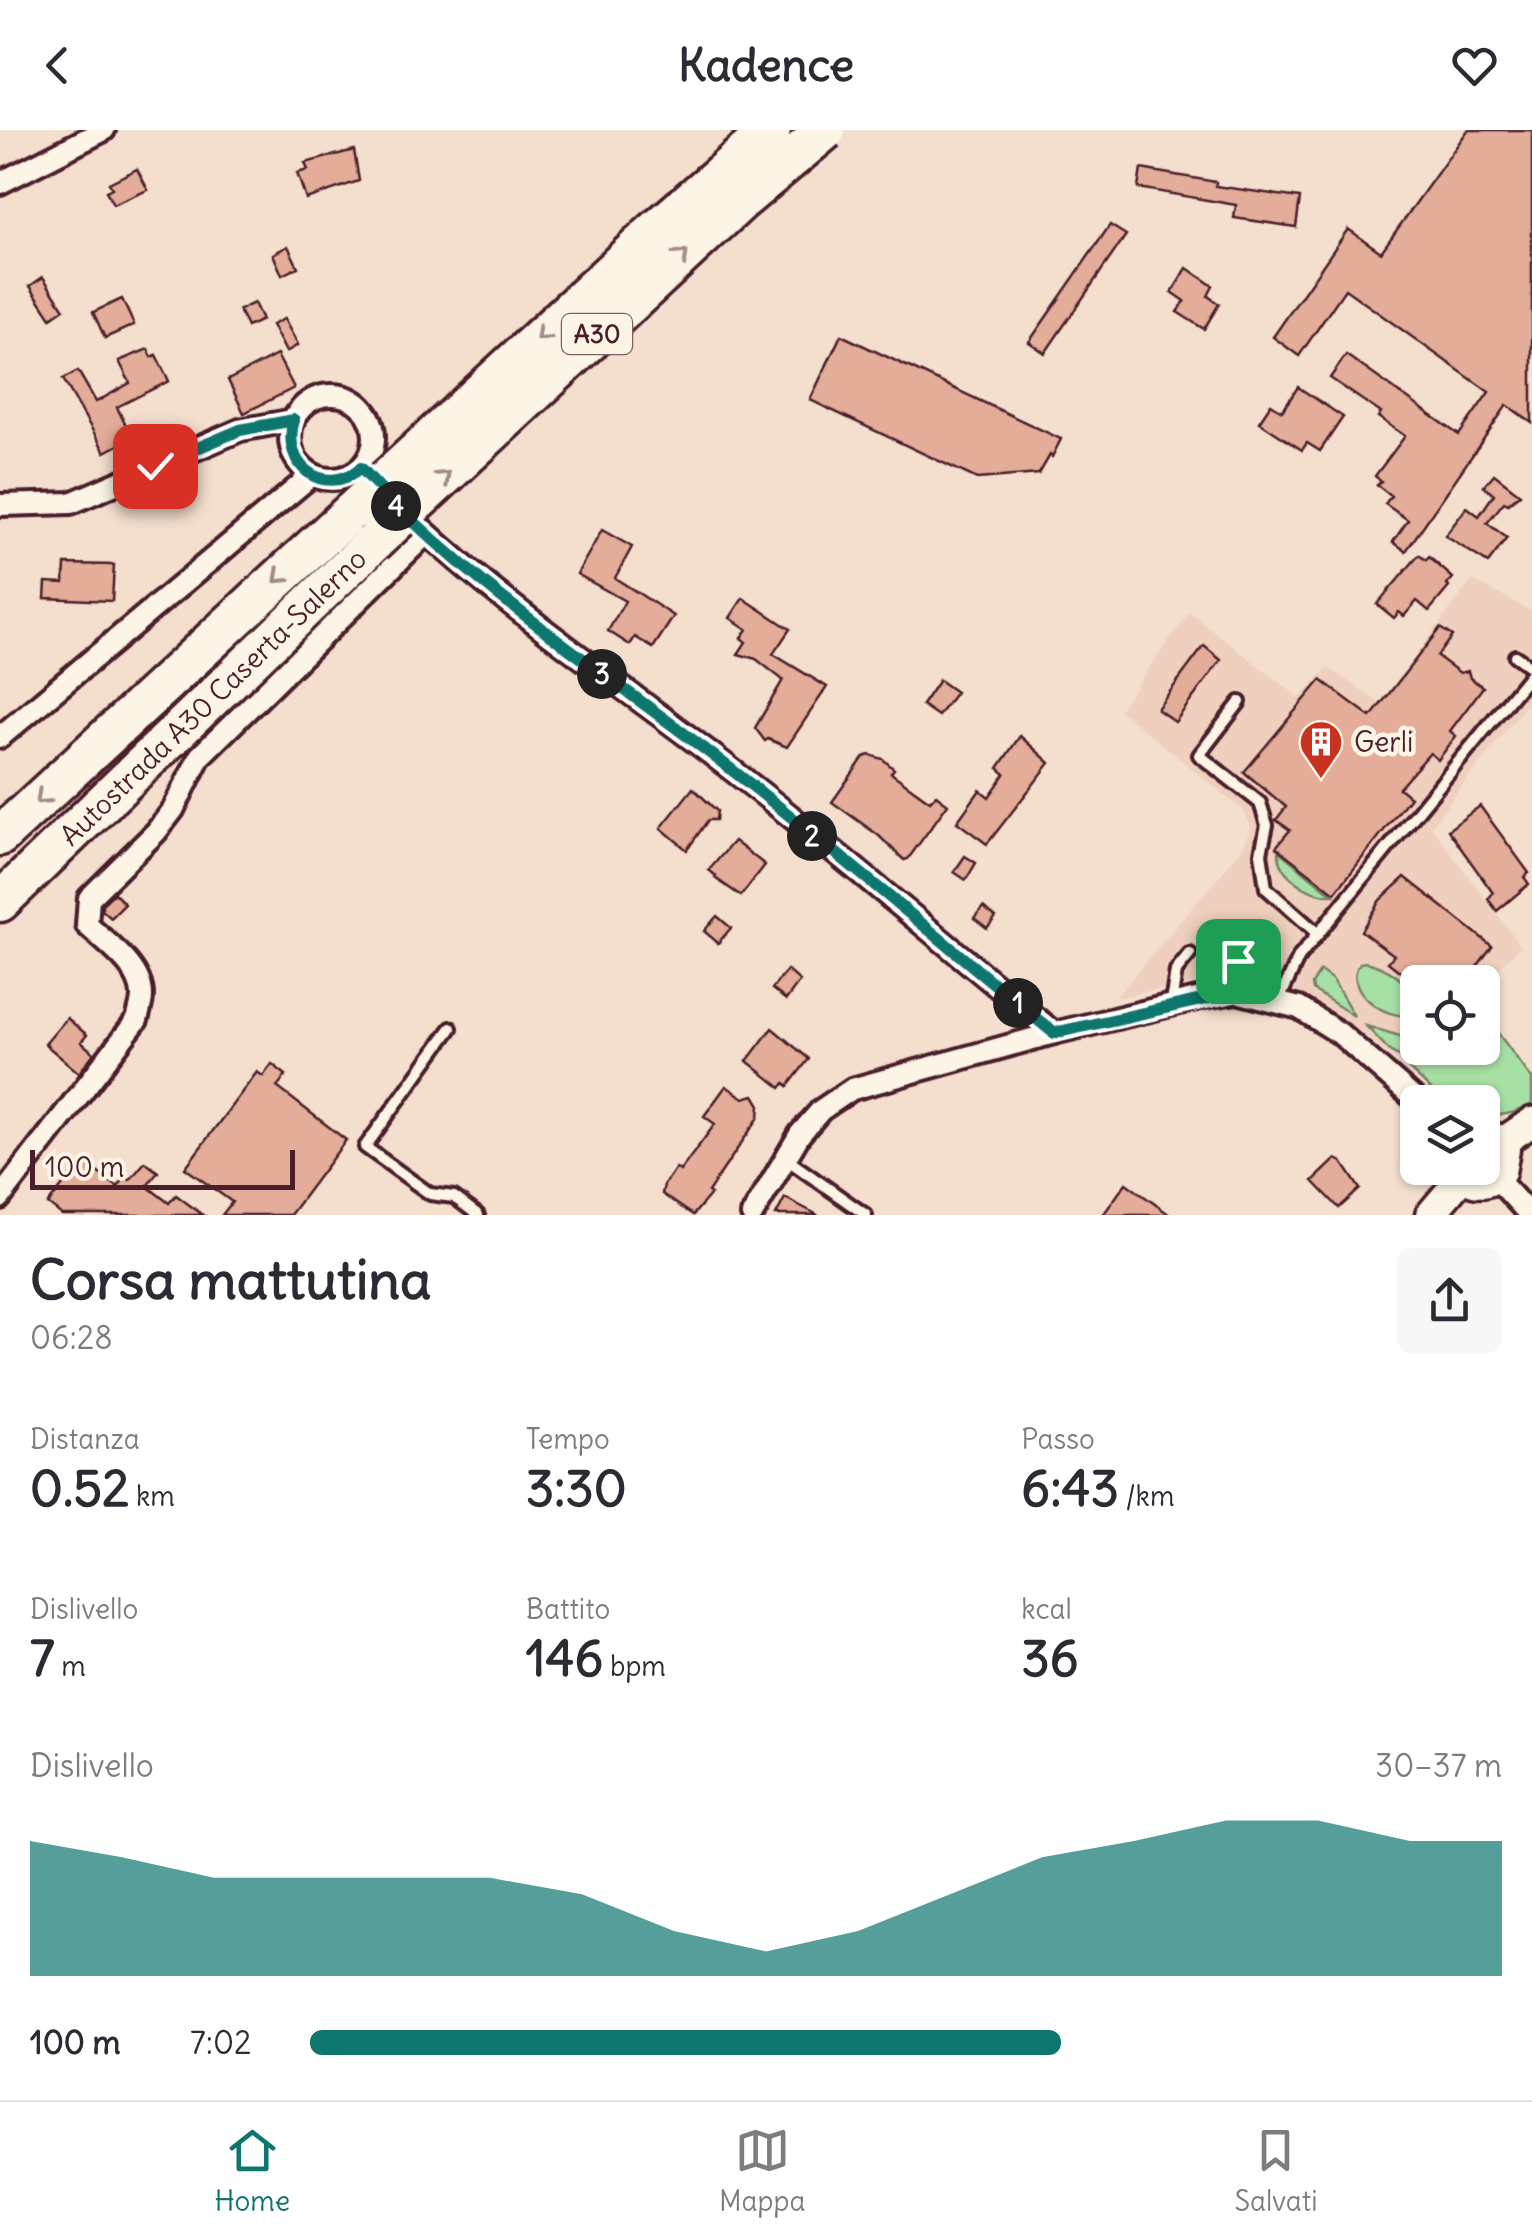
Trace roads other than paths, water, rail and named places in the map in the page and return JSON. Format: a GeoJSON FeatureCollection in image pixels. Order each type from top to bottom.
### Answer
{"type":"FeatureCollection","features":[{"type":"Feature","properties":{"kind":"highway","name":"Autostrada A30 Caserta-Salerno"},"geometry":{"type":"LineString","coordinates":[[0,836],[655,231],[771,130]]}},
{"type":"Feature","properties":{"kind":"highway","name":"Autostrada A30 Caserta-Salerno"},"geometry":{"type":"LineString","coordinates":[[0,902],[373,544],[740,202],[826,130]]}},
{"type":"Feature","properties":{"kind":"main road"},"geometry":{"type":"LineString","coordinates":[[1500,1135],[1532,1122]]}},
{"type":"Feature","properties":{"kind":"main road"},"geometry":{"type":"LineString","coordinates":[[1430,1215],[1450,1185]]}},
{"type":"Feature","properties":{"kind":"street"},"geometry":{"type":"LineString","coordinates":[[0,183],[104,130]]}},
{"type":"Feature","properties":{"kind":"street"},"geometry":{"type":"LineString","coordinates":[[327,395],[354,402],[372,424],[374,438],[372,452],[361,468],[340,479],[312,475],[294,457],[290,445],[294,420],[302,408],[327,395]]}},
{"type":"Feature","properties":{"kind":"street"},"geometry":{"type":"LineString","coordinates":[[0,505],[71,503],[240,430],[294,420]]}},
{"type":"Feature","properties":{"kind":"street"},"geometry":{"type":"LineString","coordinates":[[361,468],[426,534],[579,656],[720,761],[1054,1033]]}},
{"type":"Feature","properties":{"kind":"street"},"geometry":{"type":"LineString","coordinates":[[0,737],[312,475]]}},
{"type":"Feature","properties":{"kind":"street"},"geometry":{"type":"LineString","coordinates":[[0,1198],[137,1020],[142,995],[139,980],[87,925],[89,898],[165,822],[200,756],[426,534]]}},
{"type":"Feature","properties":{"kind":"street"},"geometry":{"type":"LineString","coordinates":[[752,1215],[784,1157],[821,1110],[852,1089],[1171,1005],[1237,992],[1299,1008],[1339,1033],[1400,1086]]}},
{"type":"Feature","properties":{"kind":"street"},"geometry":{"type":"LineString","coordinates":[[1500,1182],[1530,1215]]}},
{"type":"Feature","properties":{"kind":"lane"},"geometry":{"type":"LineString","coordinates":[[1278,1002],[1299,957],[1532,670],[1514,656]]}},
{"type":"Feature","properties":{"kind":"lane"},"geometry":{"type":"LineString","coordinates":[[1240,702],[1199,755],[1260,803],[1267,825],[1260,853],[1266,888],[1318,934]]}},
{"type":"Feature","properties":{"kind":"lane"},"geometry":{"type":"LineString","coordinates":[[1171,1005],[1176,971],[1190,954]]}},
{"type":"Feature","properties":{"kind":"lane"},"geometry":{"type":"LineString","coordinates":[[1237,992],[1238,961]]}},
{"type":"Feature","properties":{"kind":"lane"},"geometry":{"type":"LineString","coordinates":[[451,1028],[365,1147],[430,1194],[454,1197],[478,1215]]}},
{"type":"Feature","properties":{"kind":"lane"},"geometry":{"type":"LineString","coordinates":[[784,1157],[866,1215]]}},
{"type":"Feature","properties":{"kind":"place","name":"Gerli"},"geometry":{"type":"Point","coordinates":[1321,780]}}]}
